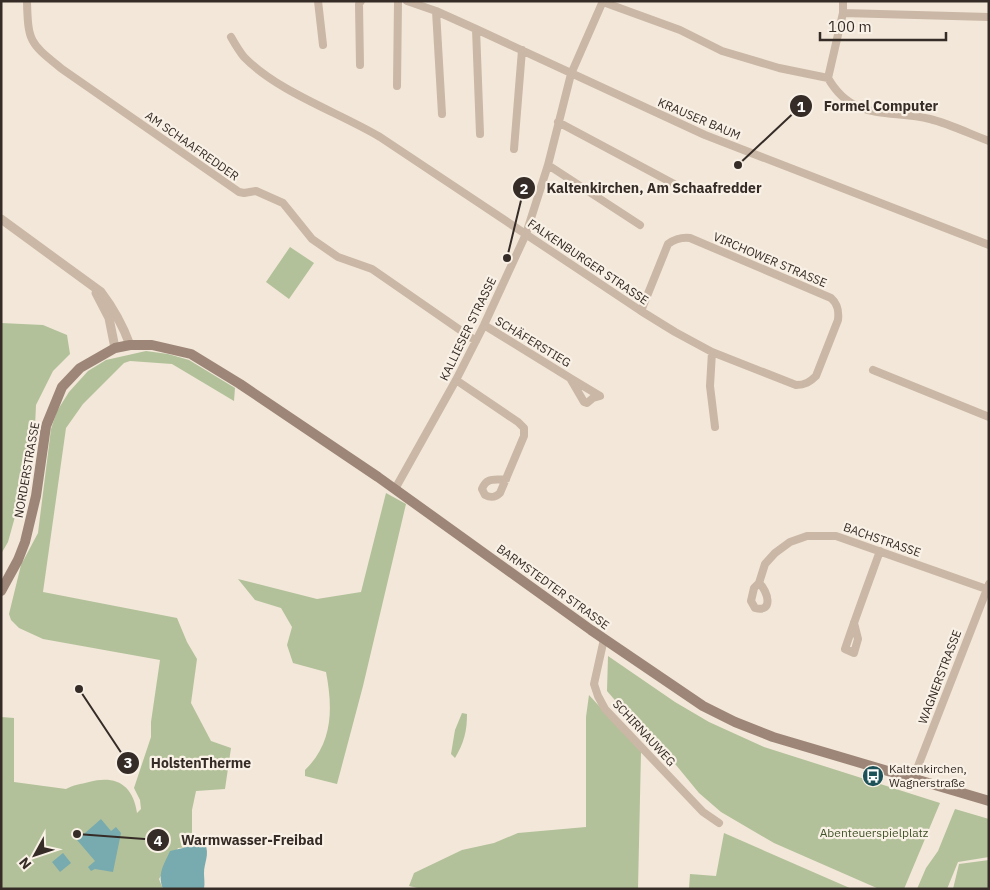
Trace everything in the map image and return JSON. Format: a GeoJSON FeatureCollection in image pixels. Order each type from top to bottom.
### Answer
{"type":"FeatureCollection","features":[{"type":"Feature","properties":{"kind":"main road","name":"BARMSTEDTER STRASSE"},"geometry":{"type":"LineString","coordinates":[[115,348],[130,345],[152,345],[191,354],[240,384],[395,489],[604,639],[695,701],[735,722],[796,745],[989,801]]}},
{"type":"Feature","properties":{"kind":"main road","name":"NORDERSTRASSE"},"geometry":{"type":"LineString","coordinates":[[1,591],[18,560],[32,520],[46,426],[53,405],[62,388],[80,368],[115,348]]}},
{"type":"Feature","properties":{"kind":"street","name":"AM SCHAAFREDDER"},"geometry":{"type":"LineString","coordinates":[[27,1],[27,26],[31,39],[35,45],[62,69],[239,192],[244,194],[256,191],[283,203],[312,239],[338,257],[372,269],[476,341]]}},
{"type":"Feature","properties":{"kind":"street"},"geometry":{"type":"LineString","coordinates":[[318,1],[323,44]]}},
{"type":"Feature","properties":{"kind":"street"},"geometry":{"type":"LineString","coordinates":[[360,65],[359,4],[361,1]]}},
{"type":"Feature","properties":{"kind":"street"},"geometry":{"type":"LineString","coordinates":[[397,86],[398,1]]}},
{"type":"Feature","properties":{"kind":"street","name":"KRAUSER BAUM"},"geometry":{"type":"LineString","coordinates":[[407,1],[436,11],[705,135],[989,245]]}},
{"type":"Feature","properties":{"kind":"street","name":"KALLIESER STRASSE"},"geometry":{"type":"LineString","coordinates":[[395,489],[456,380],[526,234],[548,165],[572,74],[603,1]]}},
{"type":"Feature","properties":{"kind":"street"},"geometry":{"type":"LineString","coordinates":[[603,1],[680,30],[722,51],[779,68],[828,78]]}},
{"type":"Feature","properties":{"kind":"street"},"geometry":{"type":"LineString","coordinates":[[843,1],[844,13],[828,78],[835,91],[847,102],[863,110],[931,119],[989,141]]}},
{"type":"Feature","properties":{"kind":"street"},"geometry":{"type":"LineString","coordinates":[[436,11],[442,114]]}},
{"type":"Feature","properties":{"kind":"street"},"geometry":{"type":"LineString","coordinates":[[844,13],[989,17]]}},
{"type":"Feature","properties":{"kind":"street"},"geometry":{"type":"LineString","coordinates":[[476,29],[480,134]]}},
{"type":"Feature","properties":{"kind":"street","name":"FALKENBURGER STRASSE"},"geometry":{"type":"LineString","coordinates":[[231,37],[242,55],[270,78],[356,122],[380,137],[641,311],[712,352],[796,385]]}},
{"type":"Feature","properties":{"kind":"street"},"geometry":{"type":"LineString","coordinates":[[514,149],[522,50]]}},
{"type":"Feature","properties":{"kind":"street"},"geometry":{"type":"LineString","coordinates":[[558,122],[676,185]]}},
{"type":"Feature","properties":{"kind":"street"},"geometry":{"type":"LineString","coordinates":[[548,165],[640,225]]}},
{"type":"Feature","properties":{"kind":"street"},"geometry":{"type":"LineString","coordinates":[[1,219],[101,292],[110,304],[130,345]]}},
{"type":"Feature","properties":{"kind":"street","name":"VIRCHOWER STRASSE"},"geometry":{"type":"LineString","coordinates":[[641,311],[668,244],[684,237],[831,298],[838,307],[838,320],[823,359],[816,376],[811,381],[804,385],[796,385]]}},
{"type":"Feature","properties":{"kind":"street"},"geometry":{"type":"LineString","coordinates":[[89,282],[109,318],[115,348]]}},
{"type":"Feature","properties":{"kind":"street","name":"SCHÄFERSTIEG"},"geometry":{"type":"LineString","coordinates":[[484,325],[570,378]]}},
{"type":"Feature","properties":{"kind":"street"},"geometry":{"type":"LineString","coordinates":[[712,352],[710,386],[715,427]]}},
{"type":"Feature","properties":{"kind":"street"},"geometry":{"type":"LineString","coordinates":[[874,370],[989,417]]}},
{"type":"Feature","properties":{"kind":"street"},"geometry":{"type":"LineString","coordinates":[[456,380],[524,428],[524,436],[506,479]]}},
{"type":"Feature","properties":{"kind":"street","name":"BACHSTRASSE"},"geometry":{"type":"LineString","coordinates":[[759,583],[765,564],[775,553],[790,542],[807,536],[836,536],[988,588]]}},
{"type":"Feature","properties":{"kind":"street"},"geometry":{"type":"LineString","coordinates":[[854,624],[880,551]]}},
{"type":"Feature","properties":{"kind":"street","name":"WAGNERSTRASSE"},"geometry":{"type":"LineString","coordinates":[[913,779],[988,588]]}},
{"type":"Feature","properties":{"kind":"street","name":"SCHIRNAUWEG"},"geometry":{"type":"LineString","coordinates":[[604,639],[594,684],[605,709],[703,812],[719,823]]}},
{"type":"Feature","properties":{"kind":"green space"},"geometry":{"type":"Polygon","coordinates":[[[290,247],[314,263],[289,299],[266,282],[290,247]]]}},
{"type":"Feature","properties":{"kind":"green space"},"geometry":{"type":"Polygon","coordinates":[[[1,323],[43,325],[67,335],[70,354],[53,371],[36,405],[34,448],[8,542],[1,554],[1,323]]]}},
{"type":"Feature","properties":{"kind":"green space"},"geometry":{"type":"Polygon","coordinates":[[[146,351],[168,354],[189,360],[235,388],[234,401],[172,364],[130,361],[124,363],[83,404],[66,428],[43,592],[177,618],[187,642],[197,659],[191,703],[211,741],[231,748],[225,789],[196,791],[192,810],[192,843],[189,847],[178,848],[159,879],[163,889],[1,889],[1,717],[14,718],[14,782],[66,789],[71,786],[98,780],[115,781],[127,789],[135,803],[137,813],[141,809],[140,800],[134,788],[151,737],[151,722],[160,660],[43,639],[19,628],[11,620],[9,614],[21,565],[38,533],[51,429],[57,411],[69,392],[88,371],[106,360],[146,351]]]}},
{"type":"Feature","properties":{"kind":"green space"},"geometry":{"type":"Polygon","coordinates":[[[386,493],[406,504],[363,686],[337,784],[305,776],[305,770],[321,748],[329,724],[330,699],[326,672],[293,663],[287,645],[292,627],[281,608],[255,600],[238,579],[317,599],[361,592],[386,493]]]}},
{"type":"Feature","properties":{"kind":"green space","name":"Abenteuerspielplatz"},"geometry":{"type":"Polygon","coordinates":[[[608,656],[675,702],[709,722],[764,747],[940,803],[904,889],[879,889],[774,843],[721,812],[699,793],[676,765],[607,691],[608,656]]]}},
{"type":"Feature","properties":{"kind":"green space"},"geometry":{"type":"Polygon","coordinates":[[[589,695],[641,752],[638,889],[422,889],[409,886],[414,873],[462,850],[494,843],[518,833],[586,827],[586,717],[589,695]]]}},
{"type":"Feature","properties":{"kind":"green space"},"geometry":{"type":"Polygon","coordinates":[[[462,713],[467,714],[466,731],[455,758],[451,754],[455,730],[462,713]]]}},
{"type":"Feature","properties":{"kind":"green space"},"geometry":{"type":"Polygon","coordinates":[[[955,809],[989,819],[989,857],[958,862],[947,889],[917,889],[926,868],[938,851],[955,809]]]}},
{"type":"Feature","properties":{"kind":"green space"},"geometry":{"type":"Polygon","coordinates":[[[724,833],[852,889],[689,889],[690,874],[716,876],[724,833]]]}},
{"type":"Feature","properties":{"kind":"green space"},"geometry":{"type":"Polygon","coordinates":[[[989,860],[989,889],[953,889],[959,864],[989,860]]]}},
{"type":"Feature","properties":{"kind":"water"},"geometry":{"type":"Polygon","coordinates":[[[101,819],[111,831],[116,827],[121,833],[113,872],[95,869],[91,871],[88,867],[95,861],[77,840],[101,819]]]}},
{"type":"Feature","properties":{"kind":"water"},"geometry":{"type":"Polygon","coordinates":[[[192,843],[205,844],[207,855],[204,889],[163,889],[161,874],[170,851],[183,848],[192,843]]]}},
{"type":"Feature","properties":{"kind":"water"},"geometry":{"type":"Polygon","coordinates":[[[63,853],[71,863],[60,872],[52,862],[63,853]]]}},
{"type":"Feature","properties":{"kind":"place","name":"Formel Computer"},"geometry":{"type":"Point","coordinates":[738,165]}},
{"type":"Feature","properties":{"kind":"place","name":"Kaltenkirchen, Am Schaafredder"},"geometry":{"type":"Point","coordinates":[507,258]}},
{"type":"Feature","properties":{"kind":"place","name":"HolstenTherme"},"geometry":{"type":"Point","coordinates":[79,689]}},
{"type":"Feature","properties":{"kind":"place","name":"Kaltenkirchen, Wagnerstraße"},"geometry":{"type":"Point","coordinates":[873,776]}},
{"type":"Feature","properties":{"kind":"place","name":"Warmwasser-Freibad"},"geometry":{"type":"Point","coordinates":[77,834]}}]}
